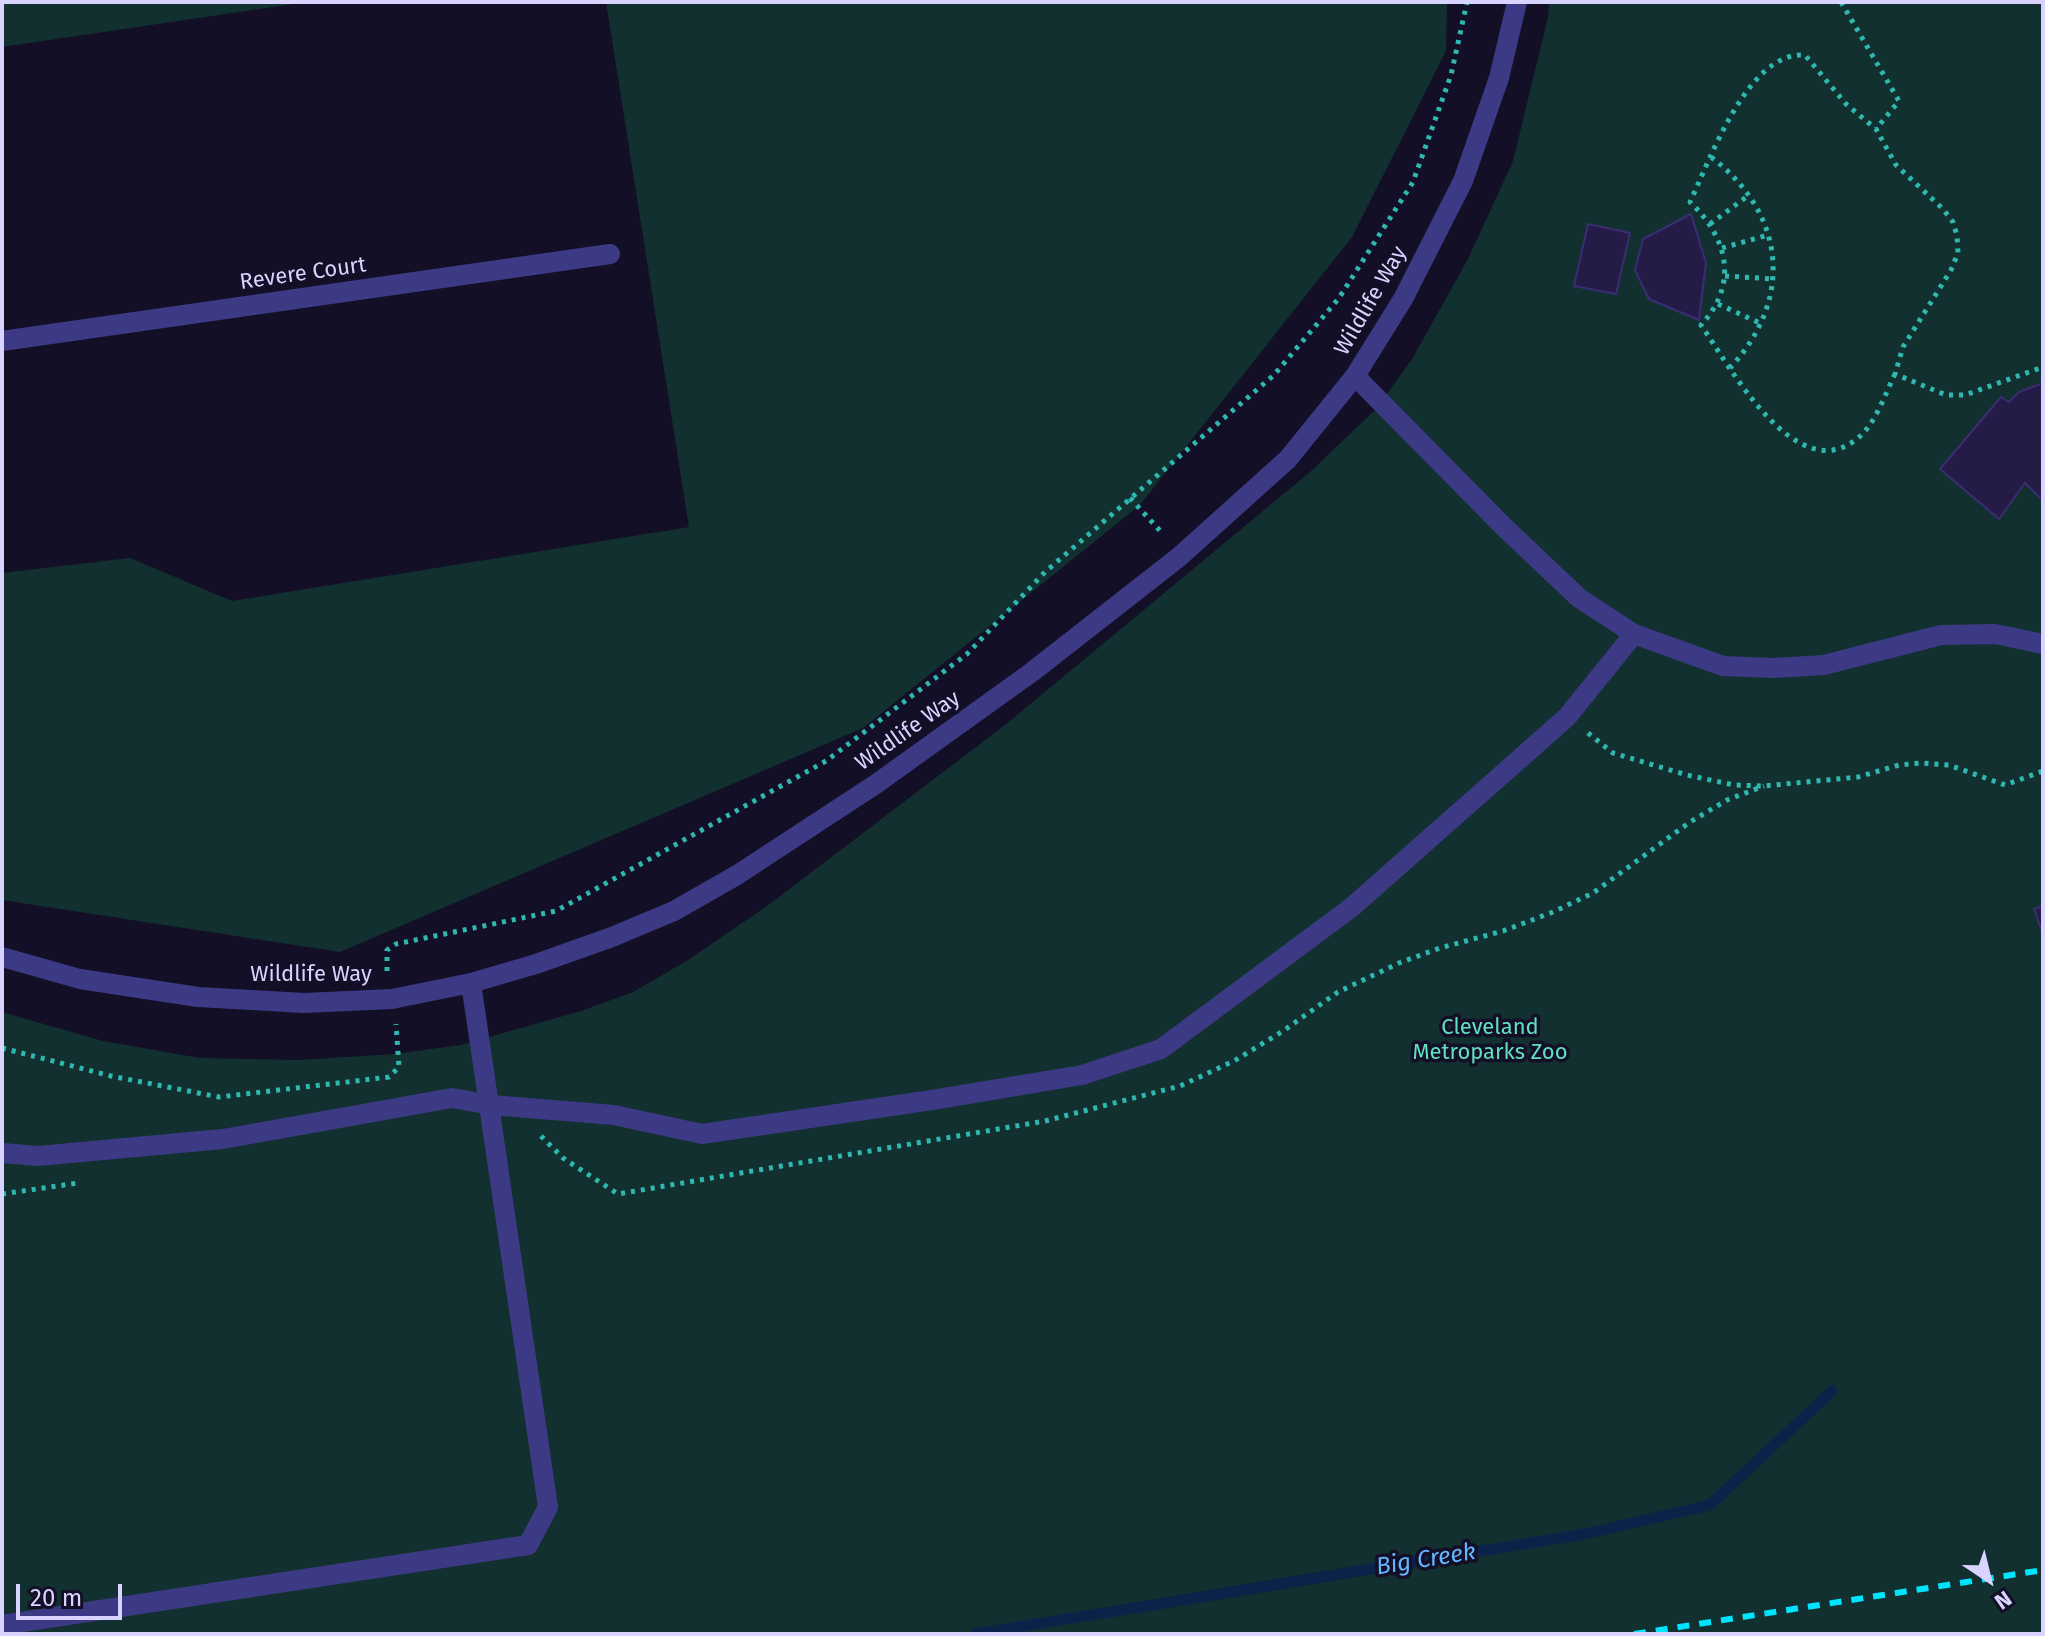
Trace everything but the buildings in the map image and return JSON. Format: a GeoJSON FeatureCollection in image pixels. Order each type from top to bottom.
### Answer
{"type":"FeatureCollection","features":[{"type":"Feature","properties":{"kind":"street","name":"Wildlife Way"},"geometry":{"type":"LineString","coordinates":[[2,957],[80,979],[198,997],[304,1003],[392,999],[471,983],[587,946],[674,911],[737,875],[876,784],[1032,672],[1179,557],[1288,459],[1355,376],[1403,299],[1463,181],[1499,78],[1517,2]]}},
{"type":"Feature","properties":{"kind":"street","name":"Revere Court"},"geometry":{"type":"LineString","coordinates":[[2,341],[610,254]]}},
{"type":"Feature","properties":{"kind":"street"},"geometry":{"type":"LineString","coordinates":[[1355,376],[1579,598],[1634,634],[1723,666],[1774,668],[1824,665],[1941,635],[1995,634],[2043,644]]}},
{"type":"Feature","properties":{"kind":"street"},"geometry":{"type":"LineString","coordinates":[[2,1153],[38,1156],[223,1139],[452,1098],[492,1114],[614,1115],[702,1134],[1082,1075],[1161,1049],[1352,907],[1567,717],[1634,634]]}},
{"type":"Feature","properties":{"kind":"street"},"geometry":{"type":"LineString","coordinates":[[2,1625],[528,1545],[548,1507],[471,983]]}},
{"type":"Feature","properties":{"kind":"path"},"geometry":{"type":"LineString","coordinates":[[387,969],[387,950],[396,944],[556,911],[826,761],[967,654],[1045,572],[1274,375],[1339,298],[1413,182],[1451,75],[1467,2]]}},
{"type":"Feature","properties":{"kind":"path"},"geometry":{"type":"LineString","coordinates":[[1841,2],[1899,101],[1876,129]]}},
{"type":"Feature","properties":{"kind":"path"},"geometry":{"type":"LineString","coordinates":[[1795,55],[1805,55],[1846,104],[1876,129],[1896,165],[1953,222],[1958,253],[1903,347],[1895,374],[1871,422],[1858,438],[1841,447],[1824,450],[1798,442],[1764,416],[1701,325],[1718,304],[1725,276],[1722,248],[1710,224],[1690,202],[1745,92],[1759,76],[1795,55]]}},
{"type":"Feature","properties":{"kind":"path"},"geometry":{"type":"LineString","coordinates":[[1711,157],[1749,195],[1768,235],[1774,265],[1768,309],[1762,324],[1730,368]]}},
{"type":"Feature","properties":{"kind":"path"},"geometry":{"type":"LineString","coordinates":[[1710,224],[1749,195]]}},
{"type":"Feature","properties":{"kind":"path"},"geometry":{"type":"LineString","coordinates":[[1722,248],[1768,235]]}},
{"type":"Feature","properties":{"kind":"path"},"geometry":{"type":"LineString","coordinates":[[1725,276],[1774,279]]}},
{"type":"Feature","properties":{"kind":"path"},"geometry":{"type":"LineString","coordinates":[[1718,304],[1762,324]]}},
{"type":"Feature","properties":{"kind":"path"},"geometry":{"type":"LineString","coordinates":[[1895,374],[1946,395],[1965,395],[2043,367]]}},
{"type":"Feature","properties":{"kind":"path"},"geometry":{"type":"LineString","coordinates":[[1130,498],[1166,538]]}},
{"type":"Feature","properties":{"kind":"path"},"geometry":{"type":"LineString","coordinates":[[1613,753],[1734,785],[1764,786],[1858,777],[1899,765],[1921,763],[1949,765],[2005,785],[2043,771]]}},
{"type":"Feature","properties":{"kind":"path"},"geometry":{"type":"LineString","coordinates":[[2,1048],[111,1076],[219,1097],[389,1077],[399,1067],[396,1024]]}},
{"type":"Feature","properties":{"kind":"path"},"geometry":{"type":"LineString","coordinates":[[492,1114],[524,1119],[563,1158],[618,1194]]}},
{"type":"Feature","properties":{"kind":"path"},"geometry":{"type":"LineString","coordinates":[[2,1194],[81,1183]]}},
{"type":"Feature","properties":{"kind":"green space"},"geometry":{"type":"Polygon","coordinates":[[[2,2],[307,2],[2,47],[2,2]]]}},
{"type":"Feature","properties":{"kind":"green space"},"geometry":{"type":"Polygon","coordinates":[[[606,2],[1447,2],[1446,51],[1352,237],[1140,505],[863,728],[340,952],[2,900],[2,573],[130,558],[232,601],[689,527],[606,2]]]}},
{"type":"Feature","properties":{"kind":"green space","name":"Cleveland Metroparks Zoo"},"geometry":{"type":"Polygon","coordinates":[[[1549,2],[2043,2],[2043,1634],[2,1634],[2,1012],[103,1041],[200,1058],[299,1060],[394,1054],[461,1045],[581,1011],[633,992],[688,960],[767,906],[1005,725],[1310,472],[1376,409],[1412,359],[1468,259],[1513,161],[1549,2]]]}},
{"type":"Feature","properties":{"kind":"waterway","name":"Big Creek"},"geometry":{"type":"LineString","coordinates":[[975,1634],[1585,1534],[1710,1505],[1832,1391]]}},
{"type":"Feature","properties":{"kind":"railway"},"geometry":{"type":"LineString","coordinates":[[1634,1634],[2043,1570]]}}]}
